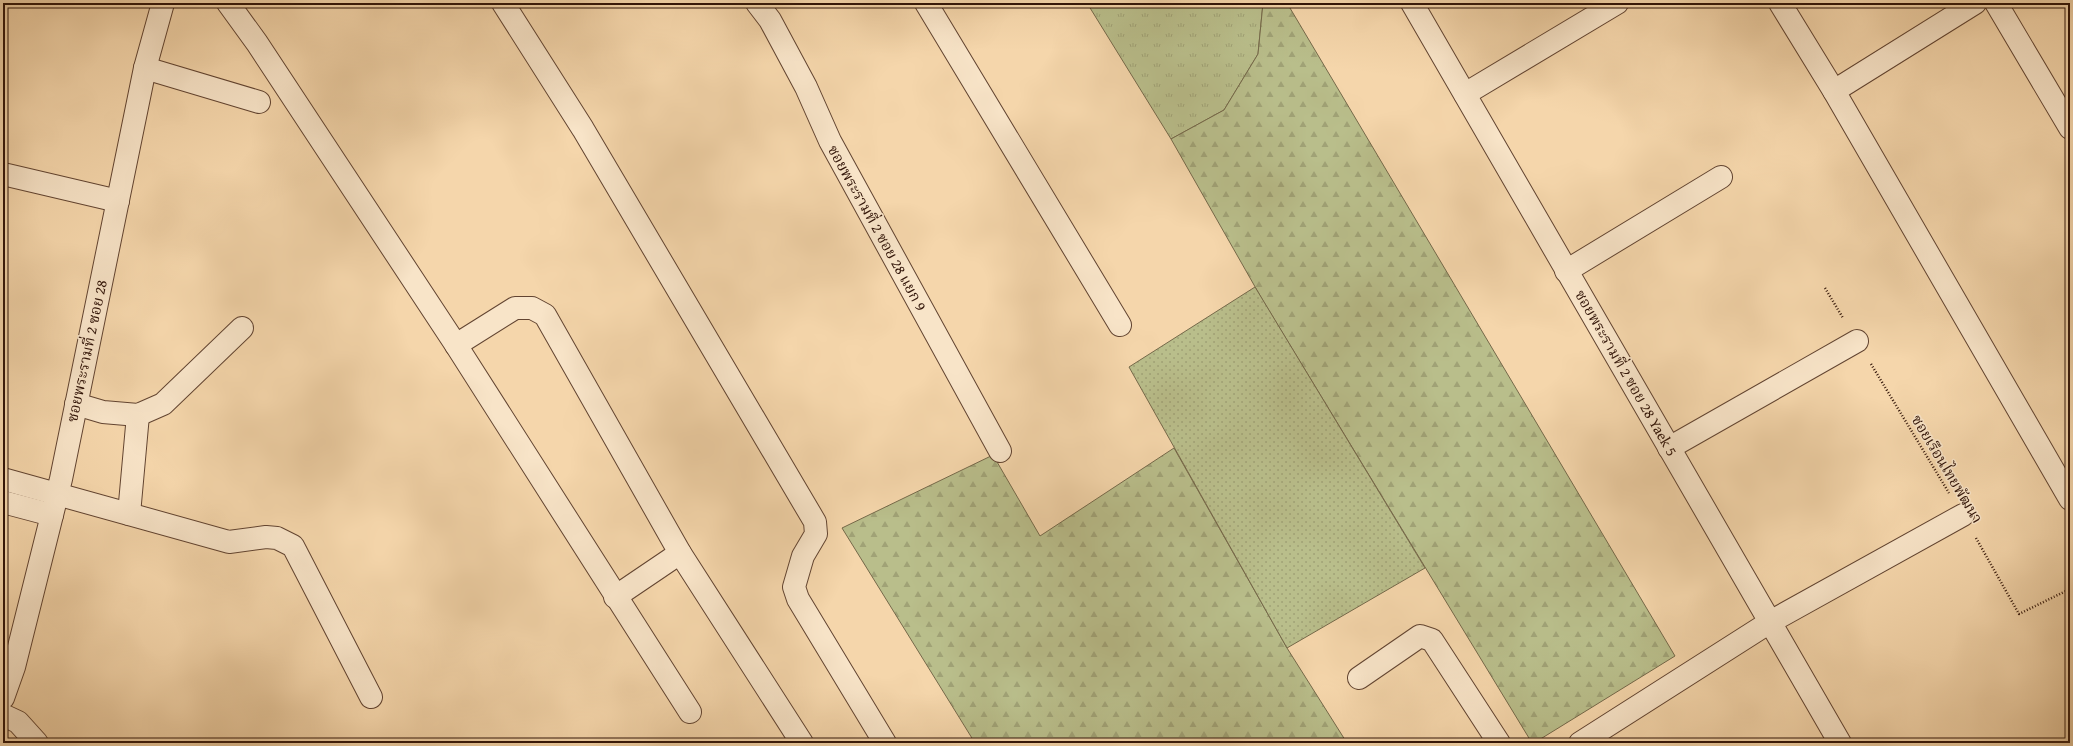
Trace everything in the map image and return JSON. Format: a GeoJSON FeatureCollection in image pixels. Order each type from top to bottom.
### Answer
{"type":"FeatureCollection","features":[{"type":"Feature","properties":{"kind":"street","name":"ซอยพระรามที่ 2 ซอย 28"},"geometry":{"type":"LineString","coordinates":[[3,698],[14,666],[58,494],[145,68],[163,3]]}},
{"type":"Feature","properties":{"kind":"street"},"geometry":{"type":"LineString","coordinates":[[228,3],[262,50],[456,345],[615,597],[690,712]]}},
{"type":"Feature","properties":{"kind":"street"},"geometry":{"type":"LineString","coordinates":[[503,3],[583,129],[815,522],[816,534],[803,556],[794,588],[798,599],[885,743]]}},
{"type":"Feature","properties":{"kind":"street","name":"ซอยพระรามที่ 2 ซอย 28 แยก 9"},"geometry":{"type":"LineString","coordinates":[[757,3],[770,20],[806,87],[830,141],[1000,451]]}},
{"type":"Feature","properties":{"kind":"street"},"geometry":{"type":"LineString","coordinates":[[926,3],[1120,325]]}},
{"type":"Feature","properties":{"kind":"street","name":"ซอยพระรามที่ 2 ซอย 28 Yaek 5"},"geometry":{"type":"LineString","coordinates":[[1412,3],[1840,743]]}},
{"type":"Feature","properties":{"kind":"street"},"geometry":{"type":"LineString","coordinates":[[1465,94],[1617,3]]}},
{"type":"Feature","properties":{"kind":"street"},"geometry":{"type":"LineString","coordinates":[[1780,3],[1834,90],[2070,499]]}},
{"type":"Feature","properties":{"kind":"street"},"geometry":{"type":"LineString","coordinates":[[1834,90],[1975,3]]}},
{"type":"Feature","properties":{"kind":"street"},"geometry":{"type":"LineString","coordinates":[[1996,3],[2070,128]]}},
{"type":"Feature","properties":{"kind":"street"},"geometry":{"type":"LineString","coordinates":[[145,68],[259,102]]}},
{"type":"Feature","properties":{"kind":"street"},"geometry":{"type":"LineString","coordinates":[[3,174],[118,201]]}},
{"type":"Feature","properties":{"kind":"street"},"geometry":{"type":"LineString","coordinates":[[1566,270],[1721,177]]}},
{"type":"Feature","properties":{"kind":"street"},"geometry":{"type":"LineString","coordinates":[[456,345],[515,308],[532,308],[544,315],[680,553],[802,743]]}},
{"type":"Feature","properties":{"kind":"street"},"geometry":{"type":"LineString","coordinates":[[76,404],[103,412],[138,415],[163,404],[242,328]]}},
{"type":"Feature","properties":{"kind":"street"},"geometry":{"type":"LineString","coordinates":[[1669,448],[1857,341]]}},
{"type":"Feature","properties":{"kind":"street"},"geometry":{"type":"LineString","coordinates":[[129,514],[138,415]]}},
{"type":"Feature","properties":{"kind":"street"},"geometry":{"type":"LineString","coordinates":[[3,479],[229,542],[266,537],[277,538],[293,546],[371,697]]}},
{"type":"Feature","properties":{"kind":"street"},"geometry":{"type":"LineString","coordinates":[[3,502],[52,515]]}},
{"type":"Feature","properties":{"kind":"street"},"geometry":{"type":"LineString","coordinates":[[1580,743],[1770,622],[1963,514]]}},
{"type":"Feature","properties":{"kind":"street"},"geometry":{"type":"LineString","coordinates":[[615,597],[680,553]]}},
{"type":"Feature","properties":{"kind":"street"},"geometry":{"type":"LineString","coordinates":[[1359,678],[1420,636],[1427,637],[1432,640],[1499,743]]}},
{"type":"Feature","properties":{"kind":"street"},"geometry":{"type":"LineString","coordinates":[[3,715],[18,722],[37,743]]}},
{"type":"Feature","properties":{"kind":"path","name":"ซอยเรือนไทยพัฒนา"},"geometry":{"type":"LineString","coordinates":[[1825,288],[1963,514],[2019,614],[2070,588]]}},
{"type":"Feature","properties":{"kind":"green space"},"geometry":{"type":"Polygon","coordinates":[[[1087,3],[1263,3],[1258,54],[1224,110],[1171,139],[1087,3]]]}},
{"type":"Feature","properties":{"kind":"green space"},"geometry":{"type":"Polygon","coordinates":[[[1263,3],[1287,3],[1675,656],[1534,743],[1532,743],[1262,299],[1171,139],[1224,110],[1258,54],[1263,3]]]}},
{"type":"Feature","properties":{"kind":"green space"},"geometry":{"type":"Polygon","coordinates":[[[1255,287],[1425,568],[1287,648],[1129,367],[1255,287]]]}},
{"type":"Feature","properties":{"kind":"green space"},"geometry":{"type":"Polygon","coordinates":[[[1174,448],[1287,648],[1347,743],[975,743],[842,528],[993,455],[1040,536],[1174,448]]]}}]}
